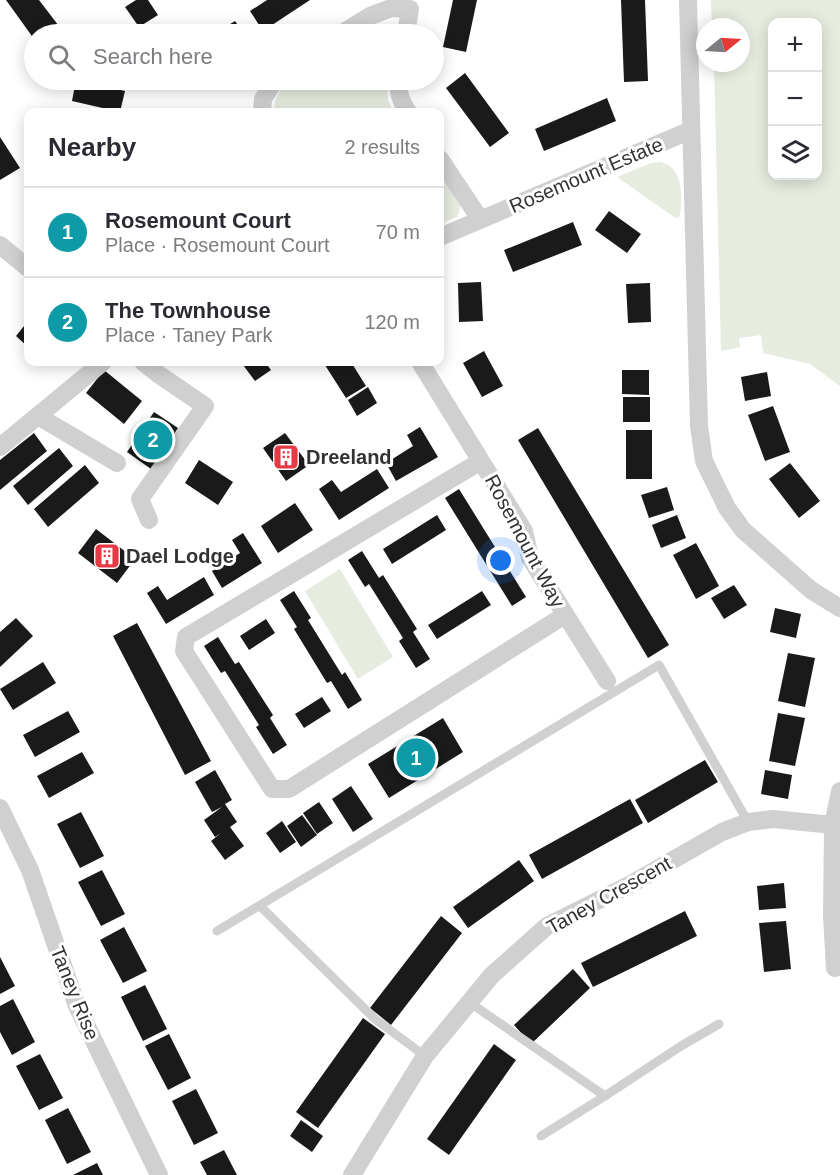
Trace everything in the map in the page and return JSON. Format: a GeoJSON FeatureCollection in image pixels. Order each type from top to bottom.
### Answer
{"type":"FeatureCollection","features":[{"type":"Feature","properties":{"kind":"street","name":"Rosemount Estate"},"geometry":{"type":"LineString","coordinates":[[688,0],[696,343],[699,426],[704,461],[727,508],[743,530],[811,590],[840,608]]}},
{"type":"Feature","properties":{"kind":"street"},"geometry":{"type":"LineString","coordinates":[[357,24],[391,8],[410,9],[408,24]]}},
{"type":"Feature","properties":{"kind":"street"},"geometry":{"type":"LineString","coordinates":[[262,108],[263,99],[269,90]]}},
{"type":"Feature","properties":{"kind":"street"},"geometry":{"type":"LineString","coordinates":[[399,90],[400,101],[405,108]]}},
{"type":"Feature","properties":{"kind":"street","name":"Rosemount Estate"},"geometry":{"type":"LineString","coordinates":[[444,235],[692,130]]}},
{"type":"Feature","properties":{"kind":"street"},"geometry":{"type":"LineString","coordinates":[[444,165],[480,219]]}},
{"type":"Feature","properties":{"kind":"street"},"geometry":{"type":"LineString","coordinates":[[0,245],[24,265]]}},
{"type":"Feature","properties":{"kind":"street"},"geometry":{"type":"LineString","coordinates":[[0,447],[98,366]]}},
{"type":"Feature","properties":{"kind":"street"},"geometry":{"type":"LineString","coordinates":[[148,366],[205,406],[140,500],[148,520]]}},
{"type":"Feature","properties":{"kind":"street"},"geometry":{"type":"LineString","coordinates":[[422,366],[481,461],[186,636],[184,651],[272,789],[289,789],[566,615]]}},
{"type":"Feature","properties":{"kind":"street"},"geometry":{"type":"LineString","coordinates":[[38,416],[117,463]]}},
{"type":"Feature","properties":{"kind":"street","name":"Rosemount Way"},"geometry":{"type":"LineString","coordinates":[[481,461],[524,531],[530,558],[607,681]]}},
{"type":"Feature","properties":{"kind":"street"},"geometry":{"type":"LineString","coordinates":[[835,968],[832,916],[833,825],[840,791]]}},
{"type":"Feature","properties":{"kind":"street","name":"Taney Rise"},"geometry":{"type":"LineString","coordinates":[[0,808],[30,870],[77,1006],[159,1175]]}},
{"type":"Feature","properties":{"kind":"street","name":"Taney Crescent"},"geometry":{"type":"LineString","coordinates":[[362,1170],[425,1056],[492,975],[547,926],[631,884],[722,832],[748,822],[772,819],[833,825]]}},
{"type":"Feature","properties":{"kind":"lane"},"geometry":{"type":"LineString","coordinates":[[217,931],[660,665],[748,822]]}},
{"type":"Feature","properties":{"kind":"lane"},"geometry":{"type":"LineString","coordinates":[[260,906],[375,1019],[425,1056]]}},
{"type":"Feature","properties":{"kind":"lane"},"geometry":{"type":"LineString","coordinates":[[470,1002],[605,1096]]}},
{"type":"Feature","properties":{"kind":"lane"},"geometry":{"type":"LineString","coordinates":[[541,1136],[719,1024]]}},
{"type":"Feature","properties":{"kind":"shaded area"},"geometry":{"type":"Polygon","coordinates":[[[711,0],[840,0],[840,386],[810,364],[763,353],[761,335],[739,338],[740,347],[721,351],[714,72],[750,72],[750,18],[712,18],[711,0]]]}},
{"type":"Feature","properties":{"kind":"shaded area"},"geometry":{"type":"Polygon","coordinates":[[[388,90],[391,108],[274,108],[281,91],[388,90]]]}},
{"type":"Feature","properties":{"kind":"shaded area"},"geometry":{"type":"Polygon","coordinates":[[[661,162],[670,166],[680,183],[679,218],[674,217],[617,177],[651,163],[661,162]]]}},
{"type":"Feature","properties":{"kind":"shaded area"},"geometry":{"type":"Polygon","coordinates":[[[444,179],[460,201],[457,217],[444,222],[444,179]]]}},
{"type":"Feature","properties":{"kind":"shaded area"},"geometry":{"type":"Polygon","coordinates":[[[340,569],[393,657],[358,679],[305,591],[340,569]]]}},
{"type":"Feature","properties":{"kind":"building"},"geometry":{"type":"Polygon","coordinates":[[[6,0],[39,0],[57,24],[24,24],[6,0]]]}},
{"type":"Feature","properties":{"kind":"building"},"geometry":{"type":"Polygon","coordinates":[[[136,0],[148,0],[158,15],[144,24],[137,24],[125,7],[136,0]]]}},
{"type":"Feature","properties":{"kind":"building"},"geometry":{"type":"Polygon","coordinates":[[[267,0],[310,0],[274,24],[258,24],[250,11],[267,0]]]}},
{"type":"Feature","properties":{"kind":"building"},"geometry":{"type":"Polygon","coordinates":[[[453,0],[477,0],[466,52],[444,47],[453,0]]]}},
{"type":"Feature","properties":{"kind":"building"},"geometry":{"type":"Polygon","coordinates":[[[621,0],[645,0],[648,81],[624,82],[621,0]]]}},
{"type":"Feature","properties":{"kind":"building"},"geometry":{"type":"Polygon","coordinates":[[[465,73],[509,133],[490,147],[446,88],[465,73]]]}},
{"type":"Feature","properties":{"kind":"building"},"geometry":{"type":"Polygon","coordinates":[[[74,90],[125,91],[121,108],[103,108],[72,101],[74,90]]]}},
{"type":"Feature","properties":{"kind":"building"},"geometry":{"type":"Polygon","coordinates":[[[607,98],[616,121],[544,151],[535,129],[607,98]]]}},
{"type":"Feature","properties":{"kind":"building"},"geometry":{"type":"Polygon","coordinates":[[[0,137],[20,168],[0,180],[0,137]]]}},
{"type":"Feature","properties":{"kind":"building"},"geometry":{"type":"Polygon","coordinates":[[[609,211],[641,234],[627,253],[595,230],[609,211]]]}},
{"type":"Feature","properties":{"kind":"building"},"geometry":{"type":"Polygon","coordinates":[[[573,222],[582,245],[513,272],[504,250],[573,222]]]}},
{"type":"Feature","properties":{"kind":"building"},"geometry":{"type":"Polygon","coordinates":[[[481,282],[483,321],[459,322],[458,283],[481,282]]]}},
{"type":"Feature","properties":{"kind":"building"},"geometry":{"type":"Polygon","coordinates":[[[650,283],[651,322],[628,323],[626,284],[650,283]]]}},
{"type":"Feature","properties":{"kind":"building"},"geometry":{"type":"Polygon","coordinates":[[[24,326],[24,343],[16,336],[24,326]]]}},
{"type":"Feature","properties":{"kind":"building"},"geometry":{"type":"Polygon","coordinates":[[[484,351],[503,386],[482,397],[463,363],[484,351]]]}},
{"type":"Feature","properties":{"kind":"building"},"geometry":{"type":"Polygon","coordinates":[[[244,366],[268,366],[271,370],[255,381],[244,366]]]}},
{"type":"Feature","properties":{"kind":"building"},"geometry":{"type":"Polygon","coordinates":[[[326,366],[354,366],[366,386],[346,398],[326,366]]]}},
{"type":"Feature","properties":{"kind":"building"},"geometry":{"type":"Polygon","coordinates":[[[104,370],[142,401],[124,424],[86,393],[104,370]]]}},
{"type":"Feature","properties":{"kind":"building"},"geometry":{"type":"Polygon","coordinates":[[[622,370],[649,370],[649,395],[622,394],[622,370]]]}},
{"type":"Feature","properties":{"kind":"building"},"geometry":{"type":"Polygon","coordinates":[[[767,372],[771,396],[745,401],[741,377],[767,372]]]}},
{"type":"Feature","properties":{"kind":"building"},"geometry":{"type":"Polygon","coordinates":[[[368,387],[377,403],[357,416],[348,400],[368,387]]]}},
{"type":"Feature","properties":{"kind":"building"},"geometry":{"type":"Polygon","coordinates":[[[623,397],[650,397],[650,422],[623,422],[623,397]]]}},
{"type":"Feature","properties":{"kind":"building"},"geometry":{"type":"Polygon","coordinates":[[[773,406],[790,452],[765,461],[748,415],[773,406]]]}},
{"type":"Feature","properties":{"kind":"building"},"geometry":{"type":"Polygon","coordinates":[[[154,412],[178,428],[151,469],[127,452],[154,412]]]}},
{"type":"Feature","properties":{"kind":"building"},"geometry":{"type":"Polygon","coordinates":[[[420,427],[438,457],[396,481],[386,463],[413,446],[407,435],[420,427]]]}},
{"type":"Feature","properties":{"kind":"building"},"geometry":{"type":"Polygon","coordinates":[[[538,428],[669,645],[648,658],[518,440],[538,428]]]}},
{"type":"Feature","properties":{"kind":"building"},"geometry":{"type":"Polygon","coordinates":[[[626,430],[652,430],[652,479],[626,479],[626,430]]]}},
{"type":"Feature","properties":{"kind":"building"},"geometry":{"type":"Polygon","coordinates":[[[34,433],[47,451],[0,490],[0,460],[34,433]]]}},
{"type":"Feature","properties":{"kind":"building","name":"Dreeland"},"geometry":{"type":"Polygon","coordinates":[[[285,433],[309,465],[286,481],[263,448],[285,433]]]}},
{"type":"Feature","properties":{"kind":"building"},"geometry":{"type":"Polygon","coordinates":[[[59,448],[73,466],[28,505],[13,486],[59,448]]]}},
{"type":"Feature","properties":{"kind":"building"},"geometry":{"type":"Polygon","coordinates":[[[199,460],[233,482],[218,505],[185,483],[199,460]]]}},
{"type":"Feature","properties":{"kind":"building"},"geometry":{"type":"Polygon","coordinates":[[[790,463],[820,501],[799,518],[769,479],[790,463]]]}},
{"type":"Feature","properties":{"kind":"building"},"geometry":{"type":"Polygon","coordinates":[[[85,465],[99,483],[48,527],[34,509],[85,465]]]}},
{"type":"Feature","properties":{"kind":"building"},"geometry":{"type":"Polygon","coordinates":[[[377,469],[389,488],[339,520],[319,489],[332,480],[341,492],[377,469]]]}},
{"type":"Feature","properties":{"kind":"building"},"geometry":{"type":"Polygon","coordinates":[[[667,487],[674,510],[649,518],[641,495],[667,487]]]}},
{"type":"Feature","properties":{"kind":"building"},"geometry":{"type":"Polygon","coordinates":[[[459,489],[526,597],[512,606],[445,498],[459,489]]]}},
{"type":"Feature","properties":{"kind":"building"},"geometry":{"type":"Polygon","coordinates":[[[295,503],[313,530],[278,553],[261,526],[295,503]]]}},
{"type":"Feature","properties":{"kind":"building"},"geometry":{"type":"Polygon","coordinates":[[[437,515],[446,530],[392,564],[383,549],[437,515]]]}},
{"type":"Feature","properties":{"kind":"building"},"geometry":{"type":"Polygon","coordinates":[[[677,515],[686,538],[661,548],[652,525],[677,515]]]}},
{"type":"Feature","properties":{"kind":"building","name":"Dael Lodge"},"geometry":{"type":"Polygon","coordinates":[[[96,529],[135,559],[117,583],[78,553],[96,529]]]}},
{"type":"Feature","properties":{"kind":"building"},"geometry":{"type":"Polygon","coordinates":[[[243,533],[262,563],[222,588],[212,571],[240,553],[232,540],[243,533]]]}},
{"type":"Feature","properties":{"kind":"building"},"geometry":{"type":"Polygon","coordinates":[[[696,543],[719,586],[696,599],[673,555],[696,543]]]}},
{"type":"Feature","properties":{"kind":"building"},"geometry":{"type":"Polygon","coordinates":[[[362,551],[379,578],[383,575],[417,629],[413,632],[430,659],[416,668],[399,641],[403,638],[369,584],[365,587],[348,560],[362,551]]]}},
{"type":"Feature","properties":{"kind":"building"},"geometry":{"type":"Polygon","coordinates":[[[204,577],[214,595],[166,624],[147,593],[158,586],[167,600],[204,577]]]}},
{"type":"Feature","properties":{"kind":"building"},"geometry":{"type":"Polygon","coordinates":[[[734,585],[747,605],[724,619],[711,598],[734,585]]]}},
{"type":"Feature","properties":{"kind":"building"},"geometry":{"type":"Polygon","coordinates":[[[294,591],[311,618],[308,620],[342,675],[345,672],[362,700],[348,709],[331,681],[327,683],[294,629],[297,627],[280,600],[294,591]]]}},
{"type":"Feature","properties":{"kind":"building"},"geometry":{"type":"Polygon","coordinates":[[[482,591],[491,605],[437,639],[428,625],[482,591]]]}},
{"type":"Feature","properties":{"kind":"building"},"geometry":{"type":"Polygon","coordinates":[[[775,608],[801,614],[796,638],[770,632],[775,608]]]}},
{"type":"Feature","properties":{"kind":"building"},"geometry":{"type":"Polygon","coordinates":[[[16,618],[33,636],[0,667],[0,632],[16,618]]]}},
{"type":"Feature","properties":{"kind":"building"},"geometry":{"type":"Polygon","coordinates":[[[266,619],[275,633],[249,650],[240,636],[266,619]]]}},
{"type":"Feature","properties":{"kind":"building"},"geometry":{"type":"Polygon","coordinates":[[[137,623],[211,761],[185,775],[113,636],[137,623]]]}},
{"type":"Feature","properties":{"kind":"building"},"geometry":{"type":"Polygon","coordinates":[[[218,637],[235,664],[239,662],[273,715],[270,718],[287,745],[273,754],[256,727],[259,725],[225,671],[221,673],[204,646],[218,637]]]}},
{"type":"Feature","properties":{"kind":"building"},"geometry":{"type":"Polygon","coordinates":[[[788,653],[815,658],[805,707],[778,701],[788,653]]]}},
{"type":"Feature","properties":{"kind":"building"},"geometry":{"type":"Polygon","coordinates":[[[43,662],[56,683],[13,710],[0,689],[43,662]]]}},
{"type":"Feature","properties":{"kind":"building"},"geometry":{"type":"Polygon","coordinates":[[[322,697],[331,711],[304,728],[295,714],[322,697]]]}},
{"type":"Feature","properties":{"kind":"building"},"geometry":{"type":"Polygon","coordinates":[[[68,711],[80,732],[35,757],[23,735],[68,711]]]}},
{"type":"Feature","properties":{"kind":"building"},"geometry":{"type":"Polygon","coordinates":[[[778,713],[805,718],[795,766],[769,761],[778,713]]]}},
{"type":"Feature","properties":{"kind":"building"},"geometry":{"type":"Polygon","coordinates":[[[443,718],[463,752],[389,798],[368,764],[443,718]]]}},
{"type":"Feature","properties":{"kind":"building"},"geometry":{"type":"Polygon","coordinates":[[[82,752],[94,773],[49,798],[37,776],[82,752]]]}},
{"type":"Feature","properties":{"kind":"building"},"geometry":{"type":"Polygon","coordinates":[[[705,760],[718,782],[648,823],[635,800],[705,760]]]}},
{"type":"Feature","properties":{"kind":"building"},"geometry":{"type":"Polygon","coordinates":[[[215,770],[232,800],[225,804],[237,822],[230,827],[244,846],[225,860],[211,841],[221,833],[215,837],[204,820],[222,807],[212,812],[195,782],[215,770]]]}},
{"type":"Feature","properties":{"kind":"building"},"geometry":{"type":"Polygon","coordinates":[[[765,770],[792,775],[788,799],[761,794],[765,770]]]}},
{"type":"Feature","properties":{"kind":"building"},"geometry":{"type":"Polygon","coordinates":[[[351,786],[373,819],[353,832],[332,799],[351,786]]]}},
{"type":"Feature","properties":{"kind":"building"},"geometry":{"type":"Polygon","coordinates":[[[630,799],[643,823],[542,879],[529,855],[630,799]]]}},
{"type":"Feature","properties":{"kind":"building"},"geometry":{"type":"Polygon","coordinates":[[[319,802],[333,823],[317,834],[303,813],[319,802]]]}},
{"type":"Feature","properties":{"kind":"building"},"geometry":{"type":"Polygon","coordinates":[[[81,812],[104,856],[80,868],[57,824],[81,812]]]}},
{"type":"Feature","properties":{"kind":"building"},"geometry":{"type":"Polygon","coordinates":[[[302,815],[317,835],[301,847],[287,826],[302,815]]]}},
{"type":"Feature","properties":{"kind":"building"},"geometry":{"type":"Polygon","coordinates":[[[282,821],[296,842],[280,853],[266,833],[282,821]]]}},
{"type":"Feature","properties":{"kind":"building"},"geometry":{"type":"Polygon","coordinates":[[[519,860],[534,881],[468,928],[453,907],[519,860]]]}},
{"type":"Feature","properties":{"kind":"building"},"geometry":{"type":"Polygon","coordinates":[[[102,870],[125,914],[101,926],[78,882],[102,870]]]}},
{"type":"Feature","properties":{"kind":"building"},"geometry":{"type":"Polygon","coordinates":[[[784,883],[786,908],[759,910],[757,886],[784,883]]]}},
{"type":"Feature","properties":{"kind":"building"},"geometry":{"type":"Polygon","coordinates":[[[685,911],[697,936],[593,987],[581,963],[685,911]]]}},
{"type":"Feature","properties":{"kind":"building"},"geometry":{"type":"Polygon","coordinates":[[[441,916],[462,933],[391,1025],[370,1008],[441,916]]]}},
{"type":"Feature","properties":{"kind":"building"},"geometry":{"type":"Polygon","coordinates":[[[786,921],[791,969],[764,972],[759,923],[786,921]]]}},
{"type":"Feature","properties":{"kind":"building"},"geometry":{"type":"Polygon","coordinates":[[[124,927],[147,971],[123,983],[100,940],[124,927]]]}},
{"type":"Feature","properties":{"kind":"building"},"geometry":{"type":"Polygon","coordinates":[[[0,957],[15,986],[0,994],[0,957]]]}},
{"type":"Feature","properties":{"kind":"building"},"geometry":{"type":"Polygon","coordinates":[[[573,969],[590,988],[531,1044],[514,1025],[573,969]]]}},
{"type":"Feature","properties":{"kind":"building"},"geometry":{"type":"Polygon","coordinates":[[[145,985],[167,1029],[143,1041],[121,997],[145,985]]]}},
{"type":"Feature","properties":{"kind":"building"},"geometry":{"type":"Polygon","coordinates":[[[13,999],[35,1042],[12,1055],[0,1032],[0,1006],[13,999]]]}},
{"type":"Feature","properties":{"kind":"building"},"geometry":{"type":"Polygon","coordinates":[[[363,1018],[385,1034],[318,1128],[296,1112],[363,1018]]]}},
{"type":"Feature","properties":{"kind":"building"},"geometry":{"type":"Polygon","coordinates":[[[169,1034],[191,1078],[168,1090],[145,1046],[169,1034]]]}},
{"type":"Feature","properties":{"kind":"building"},"geometry":{"type":"Polygon","coordinates":[[[494,1044],[516,1060],[449,1155],[427,1139],[494,1044]]]}},
{"type":"Feature","properties":{"kind":"building"},"geometry":{"type":"Polygon","coordinates":[[[40,1054],[63,1098],[39,1110],[16,1066],[40,1054]]]}},
{"type":"Feature","properties":{"kind":"building"},"geometry":{"type":"Polygon","coordinates":[[[196,1089],[218,1133],[194,1145],[172,1101],[196,1089]]]}},
{"type":"Feature","properties":{"kind":"building"},"geometry":{"type":"Polygon","coordinates":[[[68,1108],[91,1152],[67,1164],[45,1120],[68,1108]]]}},
{"type":"Feature","properties":{"kind":"building"},"geometry":{"type":"Polygon","coordinates":[[[301,1120],[323,1136],[312,1152],[290,1136],[301,1120]]]}},
{"type":"Feature","properties":{"kind":"building"},"geometry":{"type":"Polygon","coordinates":[[[224,1150],[237,1175],[207,1175],[200,1162],[224,1150]]]}},
{"type":"Feature","properties":{"kind":"building"},"geometry":{"type":"Polygon","coordinates":[[[97,1163],[103,1175],[73,1175],[97,1163]]]}},
{"type":"Feature","properties":{"kind":"place","name":"The Townhouse"},"geometry":{"type":"Point","coordinates":[153,440]}},
{"type":"Feature","properties":{"kind":"place","name":"Dreeland"},"geometry":{"type":"Point","coordinates":[286,457]}},
{"type":"Feature","properties":{"kind":"place","name":"Dael Lodge"},"geometry":{"type":"Point","coordinates":[107,556]}},
{"type":"Feature","properties":{"kind":"place","name":"Rosemount Court"},"geometry":{"type":"Point","coordinates":[416,758]}}]}
